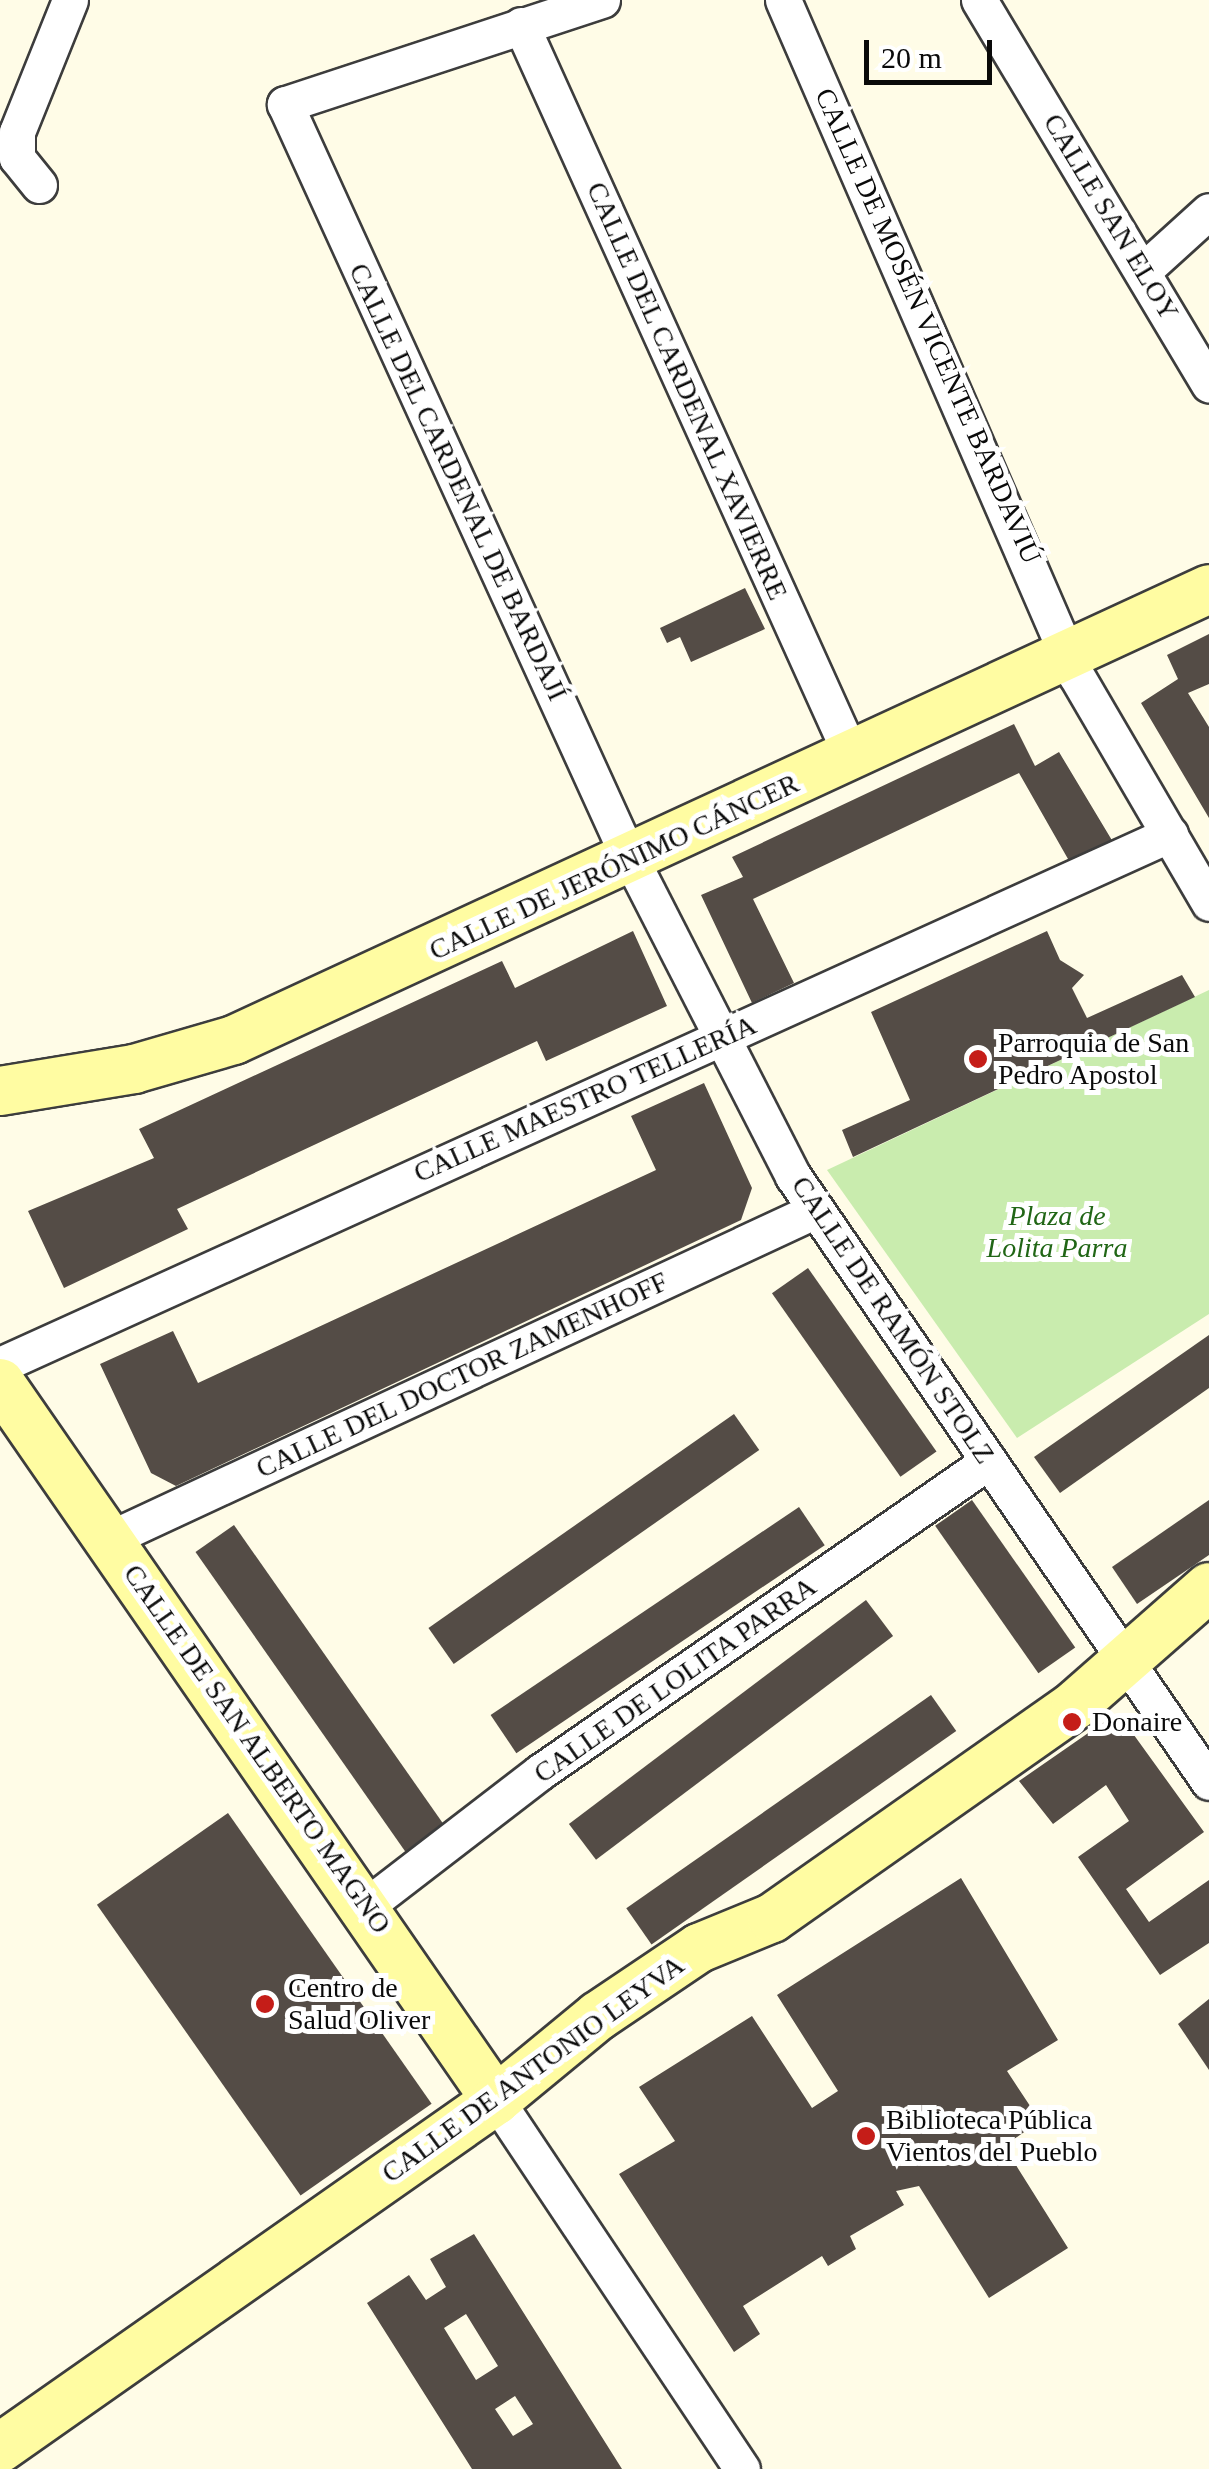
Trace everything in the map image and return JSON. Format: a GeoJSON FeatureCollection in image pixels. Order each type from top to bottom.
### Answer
{"type":"FeatureCollection","features":[{"type":"Feature","properties":{"kind":"street"},"geometry":{"type":"LineString","coordinates":[[39,185],[17,158],[17,132],[70,0]]}},
{"type":"Feature","properties":{"kind":"street"},"geometry":{"type":"LineString","coordinates":[[521,25],[602,0]]}},
{"type":"Feature","properties":{"kind":"street","name":"CALLE DE MOSÉN VICENTE BARDAVIÚ"},"geometry":{"type":"LineString","coordinates":[[783,0],[1069,654],[1170,834],[1198,862],[1209,903]]}},
{"type":"Feature","properties":{"kind":"street","name":"CALLE SAN ELOY"},"geometry":{"type":"LineString","coordinates":[[979,0],[1145,269],[1209,385]]}},
{"type":"Feature","properties":{"kind":"street","name":"CALLE DEL CARDENAL DE BARDAJÍ"},"geometry":{"type":"LineString","coordinates":[[521,25],[286,104],[634,858]]}},
{"type":"Feature","properties":{"kind":"street","name":"CALLE DEL CARDENAL XAVIERRE"},"geometry":{"type":"LineString","coordinates":[[521,25],[852,757]]}},
{"type":"Feature","properties":{"kind":"street"},"geometry":{"type":"LineString","coordinates":[[1145,269],[1209,211]]}},
{"type":"Feature","properties":{"kind":"street","name":"CALLE DE JERÓNIMO CÁNCER"},"geometry":{"type":"LineString","coordinates":[[0,1090],[134,1069],[234,1040],[1209,589]]}},
{"type":"Feature","properties":{"kind":"street","name":"CALLE MAESTRO TELLERÍA"},"geometry":{"type":"LineString","coordinates":[[0,1364],[1170,834]]}},
{"type":"Feature","properties":{"kind":"street","name":"CALLE DE RAMÓN STOLZ"},"geometry":{"type":"LineString","coordinates":[[634,858],[814,1211],[1209,1782]]}},
{"type":"Feature","properties":{"kind":"street","name":"CALLE DEL DOCTOR ZAMENHOFF"},"geometry":{"type":"LineString","coordinates":[[111,1538],[814,1211]]}},
{"type":"Feature","properties":{"kind":"street","name":"CALLE DE SAN ALBERTO MAGNO"},"geometry":{"type":"LineString","coordinates":[[0,1382],[366,1906],[742,2469]]}},
{"type":"Feature","properties":{"kind":"street","name":"CALLE DE LOLITA PARRA"},"geometry":{"type":"LineString","coordinates":[[366,1906],[540,1772],[990,1461]]}},
{"type":"Feature","properties":{"kind":"street","name":"CALLE DE ANTONIO LEYVA"},"geometry":{"type":"LineString","coordinates":[[0,2448],[496,2100],[598,2016],[699,1948],[772,1918],[1124,1661],[1209,1587]]}},
{"type":"Feature","properties":{"kind":"green space","name":"Plaza de Lolita Parra"},"geometry":{"type":"Polygon","coordinates":[[[1209,990],[1209,1314],[1017,1438],[827,1170],[1209,990]]]}},
{"type":"Feature","properties":{"kind":"building"},"geometry":{"type":"Polygon","coordinates":[[[745,588],[765,629],[691,662],[680,637],[667,643],[660,628],[745,588]]]}},
{"type":"Feature","properties":{"kind":"building"},"geometry":{"type":"Polygon","coordinates":[[[1209,634],[1209,684],[1188,693],[1209,727],[1209,818],[1141,703],[1178,679],[1167,655],[1209,634]]]}},
{"type":"Feature","properties":{"kind":"building"},"geometry":{"type":"Polygon","coordinates":[[[1014,724],[1035,766],[1059,752],[1113,842],[1072,866],[1019,773],[753,899],[794,983],[752,1003],[701,895],[743,877],[732,857],[1014,724]]]}},
{"type":"Feature","properties":{"kind":"building"},"geometry":{"type":"Polygon","coordinates":[[[633,931],[667,1006],[546,1061],[537,1041],[177,1209],[188,1229],[64,1288],[28,1211],[154,1158],[139,1129],[502,961],[515,988],[633,931]]]}},
{"type":"Feature","properties":{"kind":"building","name":"Parroquia de San Pedro Apostol"},"geometry":{"type":"Polygon","coordinates":[[[1047,931],[1060,960],[1084,975],[1072,988],[1087,1018],[1182,975],[1195,997],[853,1157],[842,1130],[910,1100],[871,1012],[1047,931]]]}},
{"type":"Feature","properties":{"kind":"building"},"geometry":{"type":"Polygon","coordinates":[[[704,1083],[752,1188],[741,1220],[176,1486],[151,1473],[100,1364],[173,1331],[198,1383],[656,1170],[631,1116],[704,1083]]]}},
{"type":"Feature","properties":{"kind":"building"},"geometry":{"type":"Polygon","coordinates":[[[808,1268],[936,1451],[900,1477],[772,1293],[808,1268]]]}},
{"type":"Feature","properties":{"kind":"building"},"geometry":{"type":"Polygon","coordinates":[[[1209,1335],[1209,1388],[1060,1493],[1034,1457],[1209,1335]]]}},
{"type":"Feature","properties":{"kind":"building"},"geometry":{"type":"Polygon","coordinates":[[[734,1414],[759,1450],[454,1664],[428,1628],[734,1414]]]}},
{"type":"Feature","properties":{"kind":"building"},"geometry":{"type":"Polygon","coordinates":[[[972,1500],[1075,1647],[1038,1673],[935,1526],[972,1500]]]}},
{"type":"Feature","properties":{"kind":"building"},"geometry":{"type":"Polygon","coordinates":[[[1209,1500],[1209,1555],[1137,1604],[1112,1567],[1209,1500]]]}},
{"type":"Feature","properties":{"kind":"building"},"geometry":{"type":"Polygon","coordinates":[[[799,1507],[825,1545],[516,1753],[491,1715],[799,1507]]]}},
{"type":"Feature","properties":{"kind":"building"},"geometry":{"type":"Polygon","coordinates":[[[234,1525],[448,1831],[409,1858],[195,1552],[234,1525]]]}},
{"type":"Feature","properties":{"kind":"building"},"geometry":{"type":"Polygon","coordinates":[[[866,1600],[893,1636],[596,1860],[569,1824],[866,1600]]]}},
{"type":"Feature","properties":{"kind":"building"},"geometry":{"type":"Polygon","coordinates":[[[931,1695],[956,1731],[652,1944],[626,1908],[931,1695]]]}},
{"type":"Feature","properties":{"kind":"building"},"geometry":{"type":"Polygon","coordinates":[[[1107,1720],[1126,1724],[1204,1832],[1126,1889],[1149,1922],[1209,1880],[1209,1943],[1160,1975],[1078,1857],[1129,1821],[1106,1785],[1053,1824],[1019,1781],[1107,1720]]]}},
{"type":"Feature","properties":{"kind":"building","name":"Centro de Salud Oliver"},"geometry":{"type":"Polygon","coordinates":[[[228,1813],[432,2104],[301,2196],[97,1905],[228,1813]]]}},
{"type":"Feature","properties":{"kind":"building"},"geometry":{"type":"Polygon","coordinates":[[[961,1878],[1058,2040],[1007,2071],[1040,2121],[1004,2146],[1068,2248],[989,2298],[919,2186],[896,2191],[904,2205],[850,2236],[856,2249],[828,2266],[822,2256],[743,2306],[760,2334],[734,2352],[619,2174],[675,2141],[639,2087],[752,2016],[812,2108],[838,2091],[777,1995],[961,1878]]]}},
{"type":"Feature","properties":{"kind":"building"},"geometry":{"type":"Polygon","coordinates":[[[1209,1999],[1209,2070],[1178,2024],[1209,1999]]]}},
{"type":"Feature","properties":{"kind":"building"},"geometry":{"type":"Polygon","coordinates":[[[474,2234],[622,2469],[472,2469],[367,2303],[409,2275],[426,2300],[446,2287],[430,2259],[474,2234]],[[466,2314],[444,2328],[476,2380],[498,2366],[466,2314]],[[515,2396],[495,2409],[513,2436],[533,2424],[515,2396]]]}},
{"type":"Feature","properties":{"kind":"place","name":"Parroquia de San Pedro Apostol"},"geometry":{"type":"Point","coordinates":[978,1059]}},
{"type":"Feature","properties":{"kind":"place","name":"Donaire"},"geometry":{"type":"Point","coordinates":[1072,1722]}},
{"type":"Feature","properties":{"kind":"place","name":"Centro de Salud Oliver"},"geometry":{"type":"Point","coordinates":[265,2004]}},
{"type":"Feature","properties":{"kind":"place","name":"Biblioteca Pública Vientos del Pueblo"},"geometry":{"type":"Point","coordinates":[866,2136]}}]}
